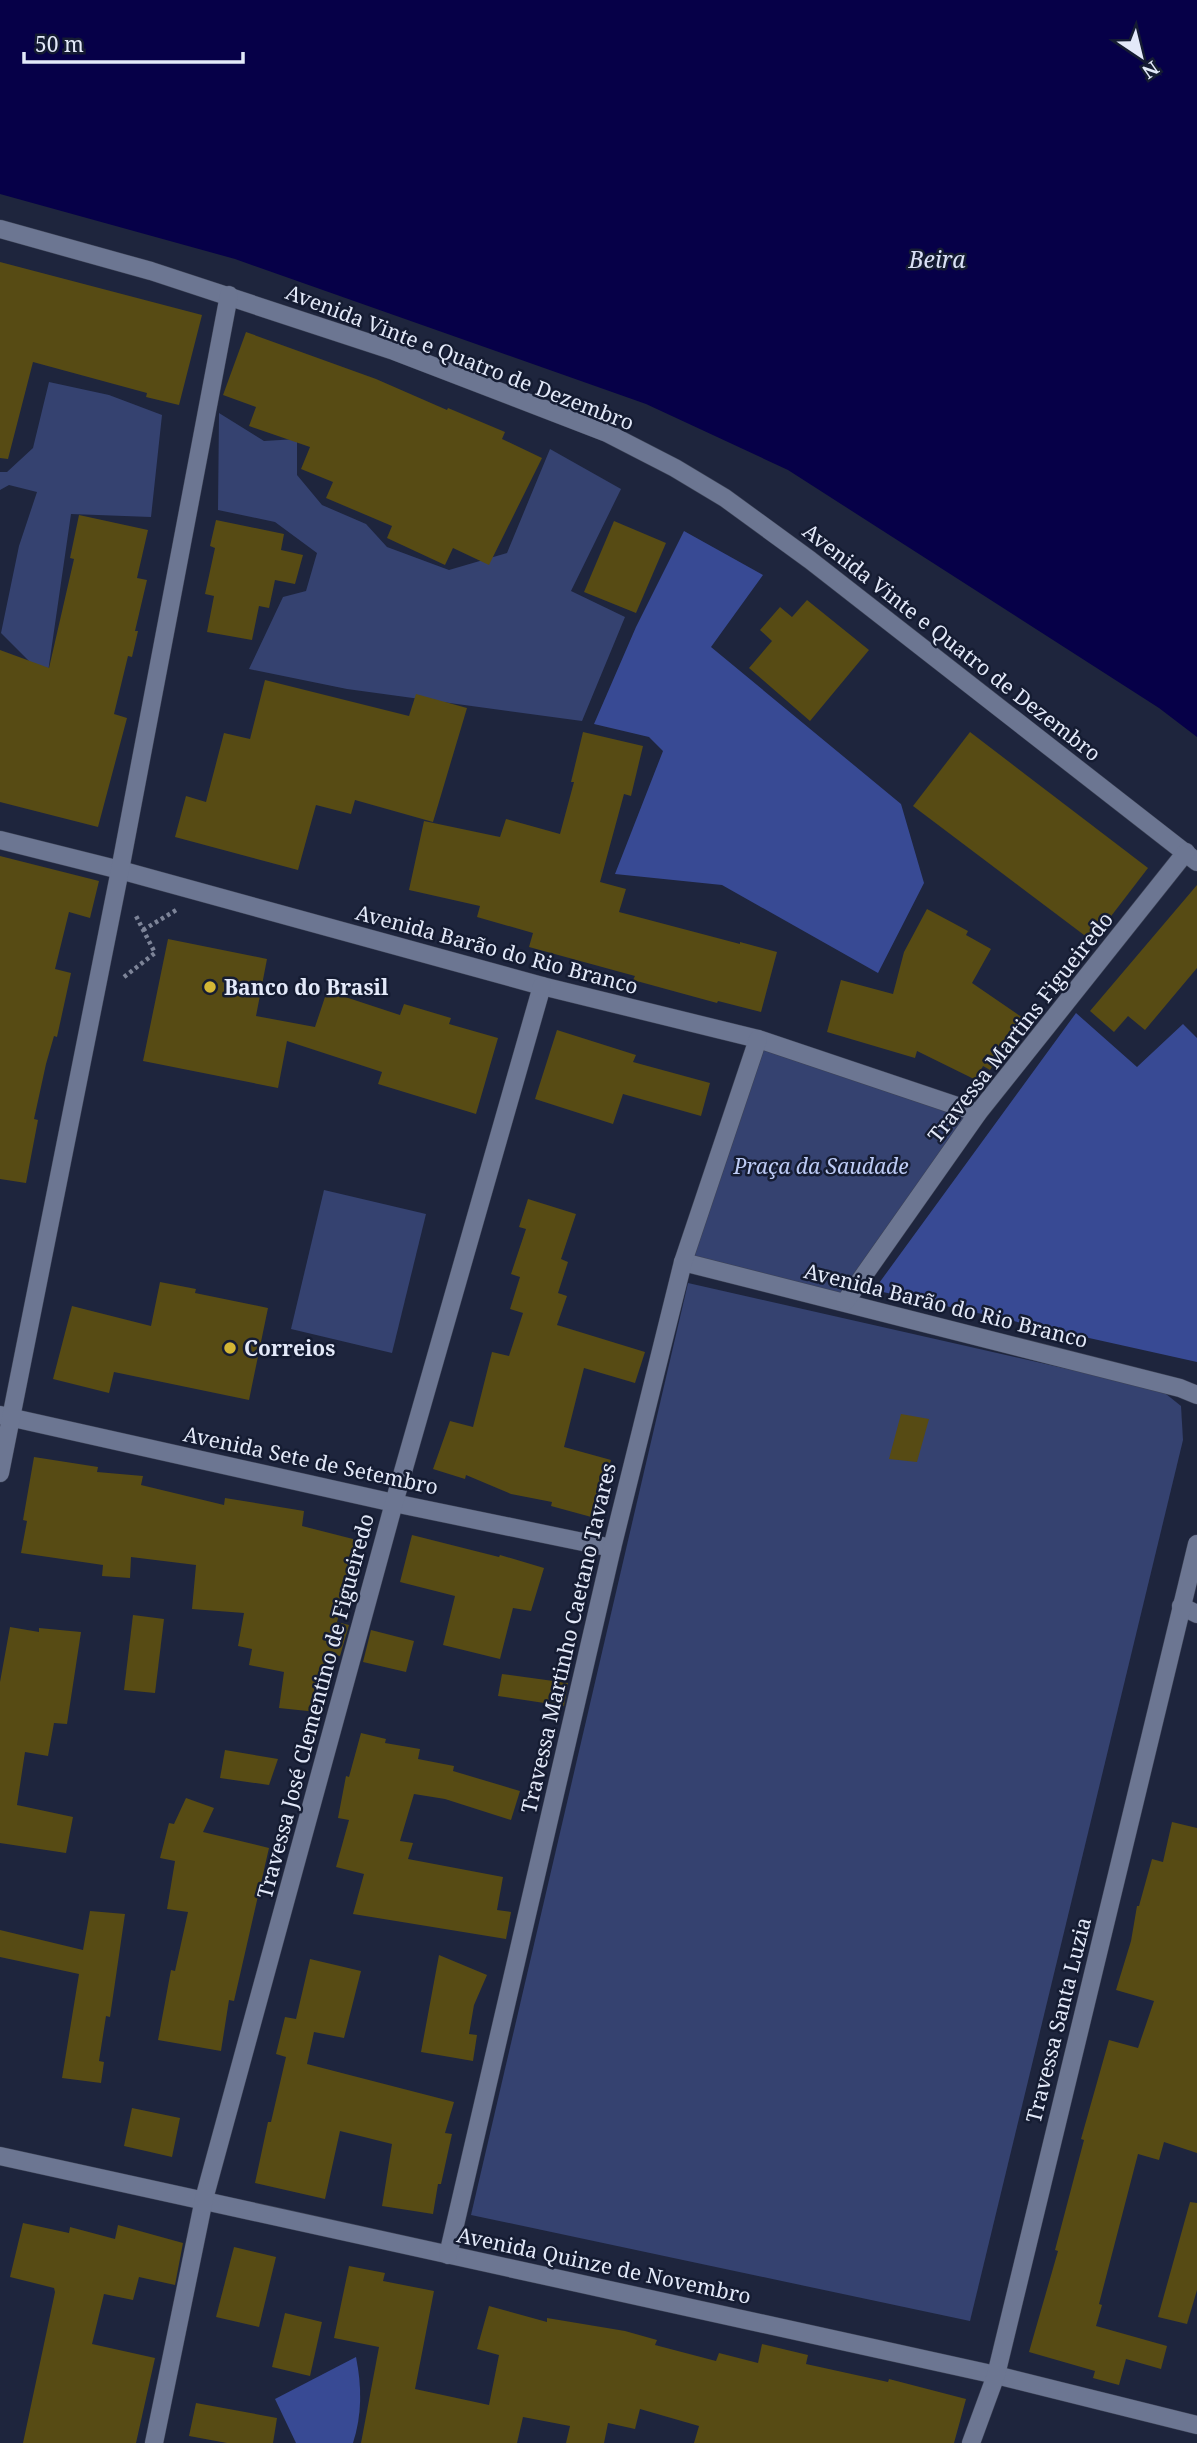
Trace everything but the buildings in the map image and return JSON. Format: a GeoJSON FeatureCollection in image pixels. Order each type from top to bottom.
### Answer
{"type":"FeatureCollection","features":[{"type":"Feature","properties":{"kind":"street","name":"Avenida Vinte e Quatro de Dezembro"},"geometry":{"type":"LineString","coordinates":[[0,229],[229,295],[394,351],[607,433],[675,468],[725,498],[810,560],[1191,857]]}},
{"type":"Feature","properties":{"kind":"street"},"geometry":{"type":"LineString","coordinates":[[0,1473],[5,1416],[120,870],[229,295]]}},
{"type":"Feature","properties":{"kind":"street","name":"Avenida Barão do Rio Branco"},"geometry":{"type":"LineString","coordinates":[[0,840],[120,870],[542,986],[758,1040],[978,1113]]}},
{"type":"Feature","properties":{"kind":"street","name":"Travessa Martins Figueiredo"},"geometry":{"type":"LineString","coordinates":[[845,1302],[978,1113],[1191,857]]}},
{"type":"Feature","properties":{"kind":"street","name":"Travessa José Clementino de Figueiredo"},"geometry":{"type":"LineString","coordinates":[[154,2443],[204,2199],[394,1503],[542,986]]}},
{"type":"Feature","properties":{"kind":"street","name":"Travessa Martinho Caetano Tavares"},"geometry":{"type":"LineString","coordinates":[[448,2255],[612,1548],[683,1262],[758,1040]]}},
{"type":"Feature","properties":{"kind":"street","name":"Avenida Barão do Rio Branco"},"geometry":{"type":"LineString","coordinates":[[683,1262],[1180,1388],[1197,1395]]}},
{"type":"Feature","properties":{"kind":"street","name":"Avenida Sete de Setembro"},"geometry":{"type":"LineString","coordinates":[[5,1416],[394,1503],[612,1548]]}},
{"type":"Feature","properties":{"kind":"street"},"geometry":{"type":"LineString","coordinates":[[1189,1610],[1197,1544]]}},
{"type":"Feature","properties":{"kind":"street","name":"Travessa Santa Luzia"},"geometry":{"type":"LineString","coordinates":[[971,2443],[996,2375],[1189,1610]]}},
{"type":"Feature","properties":{"kind":"street","name":"Avenida Quinze de Novembro"},"geometry":{"type":"LineString","coordinates":[[0,2156],[996,2375],[1197,2425]]}},
{"type":"Feature","properties":{"kind":"path"},"geometry":{"type":"LineString","coordinates":[[122,977],[155,953],[132,907]]}},
{"type":"Feature","properties":{"kind":"path"},"geometry":{"type":"LineString","coordinates":[[143,930],[179,909]]}},
{"type":"Feature","properties":{"kind":"green space"},"geometry":{"type":"Polygon","coordinates":[[[49,382],[109,395],[162,415],[151,517],[71,514],[47,679],[1,633],[19,546],[37,492],[9,485],[0,490],[0,472],[7,472],[33,448],[49,382]]]}},
{"type":"Feature","properties":{"kind":"green space"},"geometry":{"type":"Polygon","coordinates":[[[219,413],[264,441],[297,439],[297,475],[322,505],[366,524],[387,547],[449,570],[507,553],[550,449],[621,489],[571,591],[625,617],[582,721],[347,689],[249,669],[283,597],[306,591],[317,553],[275,522],[218,510],[219,413]]]}},
{"type":"Feature","properties":{"kind":"green space","name":"Praça da Saudade"},"geometry":{"type":"Polygon","coordinates":[[[764,1049],[969,1117],[843,1294],[693,1257],[764,1049]]]}},
{"type":"Feature","properties":{"kind":"green space"},"geometry":{"type":"Polygon","coordinates":[[[324,1190],[426,1214],[392,1353],[291,1329],[324,1190]]]}},
{"type":"Feature","properties":{"kind":"green space"},"geometry":{"type":"Polygon","coordinates":[[[688,1283],[1161,1390],[1181,1406],[1183,1440],[970,2321],[471,2215],[688,1283]]]}},
{"type":"Feature","properties":{"kind":"shaded area"},"geometry":{"type":"Polygon","coordinates":[[[684,531],[763,575],[711,647],[901,804],[924,883],[878,973],[722,885],[615,874],[663,751],[649,737],[594,724],[636,627],[684,531]]]}},
{"type":"Feature","properties":{"kind":"shaded area"},"geometry":{"type":"Polygon","coordinates":[[[1076,1013],[1137,1067],[1183,1024],[1197,1038],[1197,1362],[874,1290],[1076,1013]]]}},
{"type":"Feature","properties":{"kind":"shaded area"},"geometry":{"type":"Polygon","coordinates":[[[356,2357],[360,2401],[353,2443],[296,2443],[275,2399],[356,2357]]]}},
{"type":"Feature","properties":{"kind":"water","name":"Beira"},"geometry":{"type":"Polygon","coordinates":[[[0,0],[1197,0],[1197,737],[1159,708],[788,470],[646,404],[235,259],[0,194],[0,0]]]}},
{"type":"Feature","properties":{"kind":"place","name":"Banco do Brasil"},"geometry":{"type":"Point","coordinates":[210,987]}},
{"type":"Feature","properties":{"kind":"place","name":"Correios"},"geometry":{"type":"Point","coordinates":[230,1348]}}]}
